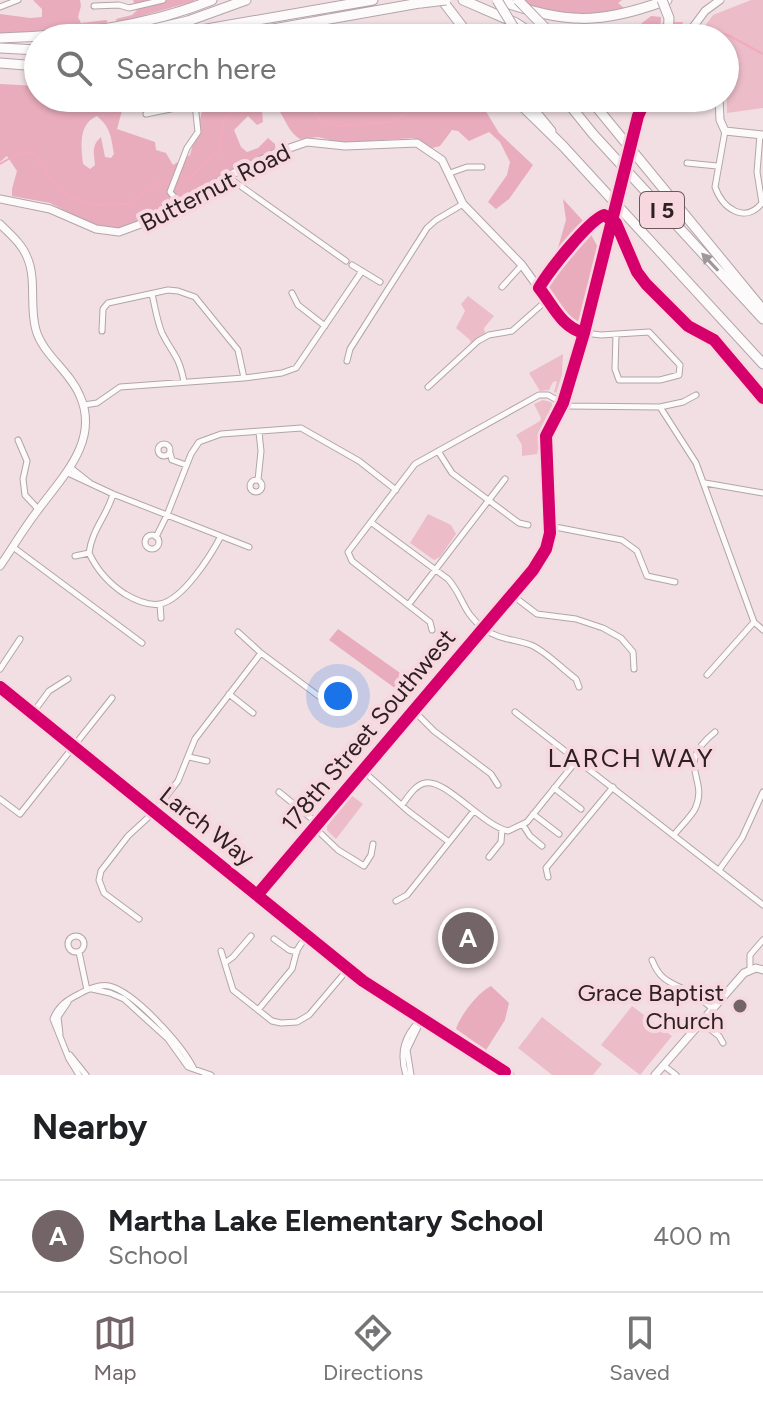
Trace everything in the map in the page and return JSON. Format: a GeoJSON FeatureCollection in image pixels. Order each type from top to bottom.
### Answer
{"type":"FeatureCollection","features":[{"type":"Feature","properties":{"kind":"highway"},"geometry":{"type":"LineString","coordinates":[[126,24],[168,15],[212,0]]}},
{"type":"Feature","properties":{"kind":"highway"},"geometry":{"type":"LineString","coordinates":[[175,24],[246,0]]}},
{"type":"Feature","properties":{"kind":"highway"},"geometry":{"type":"LineString","coordinates":[[235,24],[373,0]]}},
{"type":"Feature","properties":{"kind":"highway"},"geometry":{"type":"LineString","coordinates":[[463,0],[518,24]]}},
{"type":"Feature","properties":{"kind":"highway"},"geometry":{"type":"LineString","coordinates":[[497,0],[549,16],[589,20],[629,14],[664,0],[669,24]]}},
{"type":"Feature","properties":{"kind":"highway"},"geometry":{"type":"LineString","coordinates":[[497,0],[512,24]]}},
{"type":"Feature","properties":{"kind":"highway"},"geometry":{"type":"LineString","coordinates":[[518,0],[541,24]]}},
{"type":"Feature","properties":{"kind":"highway"},"geometry":{"type":"LineString","coordinates":[[301,24],[421,3],[444,2],[460,24]]}},
{"type":"Feature","properties":{"kind":"highway"},"geometry":{"type":"LineString","coordinates":[[0,38],[24,37]]}},
{"type":"Feature","properties":{"kind":"highway"},"geometry":{"type":"LineString","coordinates":[[0,47],[24,48]]}},
{"type":"Feature","properties":{"kind":"highway"},"geometry":{"type":"LineString","coordinates":[[1,63],[24,64]]}},
{"type":"Feature","properties":{"kind":"highway"},"geometry":{"type":"LineString","coordinates":[[528,112],[563,146]]}},
{"type":"Feature","properties":{"kind":"highway","name":"I 5"},"geometry":{"type":"LineString","coordinates":[[535,112],[763,364]]}},
{"type":"Feature","properties":{"kind":"highway","name":"I 5"},"geometry":{"type":"LineString","coordinates":[[576,112],[763,319]]}},
{"type":"Feature","properties":{"kind":"highway"},"geometry":{"type":"LineString","coordinates":[[600,112],[763,310]]}},
{"type":"Feature","properties":{"kind":"street"},"geometry":{"type":"LineString","coordinates":[[0,7],[18,0]]}},
{"type":"Feature","properties":{"kind":"street"},"geometry":{"type":"LineString","coordinates":[[127,0],[129,8]]}},
{"type":"Feature","properties":{"kind":"street"},"geometry":{"type":"LineString","coordinates":[[94,6],[129,8],[163,0]]}},
{"type":"Feature","properties":{"kind":"street"},"geometry":{"type":"LineString","coordinates":[[695,24],[705,11],[720,0]]}},
{"type":"Feature","properties":{"kind":"street"},"geometry":{"type":"LineString","coordinates":[[146,114],[156,112]]}},
{"type":"Feature","properties":{"kind":"street"},"geometry":{"type":"LineString","coordinates":[[181,206],[170,192],[187,148],[198,132],[196,112]]}},
{"type":"Feature","properties":{"kind":"street"},"geometry":{"type":"LineString","coordinates":[[641,112],[584,333],[563,403],[546,436],[545,461],[550,526],[622,540],[637,551],[647,576],[675,582]]}},
{"type":"Feature","properties":{"kind":"street"},"geometry":{"type":"LineString","coordinates":[[720,112],[725,131],[715,187],[718,195],[735,213],[744,215],[759,207],[762,198],[758,181],[761,134],[725,131]]}},
{"type":"Feature","properties":{"kind":"street","name":"Butternut Road"},"geometry":{"type":"LineString","coordinates":[[0,199],[50,209],[96,229],[119,232],[181,206],[228,176],[278,152],[307,142],[345,146],[417,143],[438,157],[450,173],[463,204],[522,265],[563,322],[584,333]]}},
{"type":"Feature","properties":{"kind":"street"},"geometry":{"type":"LineString","coordinates":[[687,163],[717,166]]}},
{"type":"Feature","properties":{"kind":"street"},"geometry":{"type":"LineString","coordinates":[[450,173],[467,167],[482,167]]}},
{"type":"Feature","properties":{"kind":"street"},"geometry":{"type":"LineString","coordinates":[[228,176],[380,282]]}},
{"type":"Feature","properties":{"kind":"street"},"geometry":{"type":"LineString","coordinates":[[347,361],[350,349],[427,228],[463,204]]}},
{"type":"Feature","properties":{"kind":"street"},"geometry":{"type":"LineString","coordinates":[[0,224],[19,243],[28,258],[32,310],[39,339],[69,376],[86,413],[81,448],[69,470],[0,565]]}},
{"type":"Feature","properties":{"kind":"street"},"geometry":{"type":"LineString","coordinates":[[502,287],[522,265]]}},
{"type":"Feature","properties":{"kind":"street"},"geometry":{"type":"LineString","coordinates":[[84,405],[97,403],[120,387],[244,378],[296,368],[362,271]]}},
{"type":"Feature","properties":{"kind":"street"},"geometry":{"type":"LineString","coordinates":[[102,331],[105,305],[178,291],[195,297],[238,350],[244,378]]}},
{"type":"Feature","properties":{"kind":"street"},"geometry":{"type":"LineString","coordinates":[[292,293],[298,305],[325,326]]}},
{"type":"Feature","properties":{"kind":"street"},"geometry":{"type":"LineString","coordinates":[[152,294],[163,335],[180,360],[184,382]]}},
{"type":"Feature","properties":{"kind":"street"},"geometry":{"type":"LineString","coordinates":[[428,387],[478,341],[489,335],[512,331],[548,299]]}},
{"type":"Feature","properties":{"kind":"street"},"geometry":{"type":"LineString","coordinates":[[584,333],[616,335],[649,332],[680,365],[681,370],[674,378],[622,381],[617,378],[615,369],[616,335]]}},
{"type":"Feature","properties":{"kind":"street"},"geometry":{"type":"LineString","coordinates":[[432,630],[430,622],[348,552],[415,464],[535,397],[548,395],[568,406],[660,407],[683,402],[696,395]]}},
{"type":"Feature","properties":{"kind":"street"},"geometry":{"type":"LineString","coordinates":[[660,407],[691,453],[754,622],[763,630]]}},
{"type":"Feature","properties":{"kind":"street"},"geometry":{"type":"LineString","coordinates":[[156,537],[199,442],[221,434],[301,428],[359,461],[396,490]]}},
{"type":"Feature","properties":{"kind":"street"},"geometry":{"type":"LineString","coordinates":[[258,480],[259,432]]}},
{"type":"Feature","properties":{"kind":"street"},"geometry":{"type":"LineString","coordinates":[[18,440],[27,461],[23,479],[25,495],[38,509]]}},
{"type":"Feature","properties":{"kind":"street"},"geometry":{"type":"LineString","coordinates":[[438,451],[452,473],[519,523],[528,525]]}},
{"type":"Feature","properties":{"kind":"street"},"geometry":{"type":"LineString","coordinates":[[170,453],[172,460],[186,465]]}},
{"type":"Feature","properties":{"kind":"street"},"geometry":{"type":"LineString","coordinates":[[69,470],[113,494],[249,547]]}},
{"type":"Feature","properties":{"kind":"street"},"geometry":{"type":"LineString","coordinates":[[409,604],[505,479]]}},
{"type":"Feature","properties":{"kind":"street"},"geometry":{"type":"LineString","coordinates":[[704,482],[763,493]]}},
{"type":"Feature","properties":{"kind":"street"},"geometry":{"type":"LineString","coordinates":[[113,494],[110,508],[97,523],[90,538],[89,553],[96,568],[123,593],[150,604],[160,604],[178,594],[199,570],[221,536]]}},
{"type":"Feature","properties":{"kind":"street"},"geometry":{"type":"LineString","coordinates":[[372,523],[455,587],[463,608],[484,628],[498,637],[534,646],[576,679],[579,687]]}},
{"type":"Feature","properties":{"kind":"street","name":"178th Street Southwest"},"geometry":{"type":"LineString","coordinates":[[258,894],[512,595],[542,557],[550,526]]}},
{"type":"Feature","properties":{"kind":"street"},"geometry":{"type":"LineString","coordinates":[[13,547],[142,643]]}},
{"type":"Feature","properties":{"kind":"street"},"geometry":{"type":"LineString","coordinates":[[75,556],[89,553]]}},
{"type":"Feature","properties":{"kind":"street"},"geometry":{"type":"LineString","coordinates":[[512,595],[537,614],[576,619],[621,638],[633,652],[634,669]]}},
{"type":"Feature","properties":{"kind":"street"},"geometry":{"type":"LineString","coordinates":[[160,604],[161,618]]}},
{"type":"Feature","properties":{"kind":"street"},"geometry":{"type":"LineString","coordinates":[[707,675],[754,622]]}},
{"type":"Feature","properties":{"kind":"street"},"geometry":{"type":"LineString","coordinates":[[238,632],[324,700]]}},
{"type":"Feature","properties":{"kind":"street"},"geometry":{"type":"LineString","coordinates":[[0,669],[20,639]]}},
{"type":"Feature","properties":{"kind":"street"},"geometry":{"type":"LineString","coordinates":[[139,919],[104,893],[99,880],[101,871],[178,781],[195,739],[261,653]]}},
{"type":"Feature","properties":{"kind":"street"},"geometry":{"type":"LineString","coordinates":[[32,714],[49,691],[68,679]]}},
{"type":"Feature","properties":{"kind":"street","name":"Larch Way"},"geometry":{"type":"LineString","coordinates":[[0,687],[348,969],[510,1075]]}},
{"type":"Feature","properties":{"kind":"street"},"geometry":{"type":"LineString","coordinates":[[229,694],[253,713]]}},
{"type":"Feature","properties":{"kind":"street"},"geometry":{"type":"LineString","coordinates":[[0,799],[20,814],[112,698]]}},
{"type":"Feature","properties":{"kind":"street"},"geometry":{"type":"LineString","coordinates":[[413,710],[434,731],[491,774],[498,785]]}},
{"type":"Feature","properties":{"kind":"street"},"geometry":{"type":"LineString","coordinates":[[515,712],[762,903]]}},
{"type":"Feature","properties":{"kind":"street"},"geometry":{"type":"LineString","coordinates":[[674,835],[695,809],[698,793],[694,759],[699,745],[715,732]]}},
{"type":"Feature","properties":{"kind":"street"},"geometry":{"type":"LineString","coordinates":[[189,757],[207,761]]}},
{"type":"Feature","properties":{"kind":"street"},"geometry":{"type":"LineString","coordinates":[[402,805],[416,787],[431,783],[442,787],[473,812],[505,830],[523,825],[577,760]]}},
{"type":"Feature","properties":{"kind":"street"},"geometry":{"type":"LineString","coordinates":[[362,770],[449,842]]}},
{"type":"Feature","properties":{"kind":"street"},"geometry":{"type":"LineString","coordinates":[[548,877],[546,868],[613,787]]}},
{"type":"Feature","properties":{"kind":"street"},"geometry":{"type":"LineString","coordinates":[[554,788],[581,809]]}},
{"type":"Feature","properties":{"kind":"street"},"geometry":{"type":"LineString","coordinates":[[279,792],[358,864],[364,866],[373,844]]}},
{"type":"Feature","properties":{"kind":"street"},"geometry":{"type":"LineString","coordinates":[[719,870],[742,838],[763,792]]}},
{"type":"Feature","properties":{"kind":"street"},"geometry":{"type":"LineString","coordinates":[[396,901],[407,895],[473,812]]}},
{"type":"Feature","properties":{"kind":"street"},"geometry":{"type":"LineString","coordinates":[[533,814],[559,834]]}},
{"type":"Feature","properties":{"kind":"street"},"geometry":{"type":"LineString","coordinates":[[523,825],[527,833],[542,846]]}},
{"type":"Feature","properties":{"kind":"street"},"geometry":{"type":"LineString","coordinates":[[489,857],[501,842],[505,830]]}},
{"type":"Feature","properties":{"kind":"street"},"geometry":{"type":"LineString","coordinates":[[258,1010],[292,969],[307,935]]}},
{"type":"Feature","properties":{"kind":"street"},"geometry":{"type":"LineString","coordinates":[[226,962],[251,936]]}},
{"type":"Feature","properties":{"kind":"street"},"geometry":{"type":"LineString","coordinates":[[274,939],[286,949],[297,952]]}},
{"type":"Feature","properties":{"kind":"street"},"geometry":{"type":"LineString","coordinates":[[655,1075],[750,969],[750,955],[763,940]]}},
{"type":"Feature","properties":{"kind":"street"},"geometry":{"type":"LineString","coordinates":[[221,951],[233,990],[272,1021],[287,1024],[309,1015],[348,969]]}},
{"type":"Feature","properties":{"kind":"street"},"geometry":{"type":"LineString","coordinates":[[79,952],[89,989]]}},
{"type":"Feature","properties":{"kind":"street"},"geometry":{"type":"LineString","coordinates":[[652,960],[657,973],[713,1009]]}},
{"type":"Feature","properties":{"kind":"street"},"geometry":{"type":"LineString","coordinates":[[750,969],[763,970]]}},
{"type":"Feature","properties":{"kind":"street"},"geometry":{"type":"LineString","coordinates":[[79,1075],[60,1034],[58,1017],[70,1000],[99,985],[111,986],[129,996],[173,1036],[194,1069],[207,1075]]}},
{"type":"Feature","properties":{"kind":"street"},"geometry":{"type":"LineString","coordinates":[[409,1075],[407,1050],[421,1019]]}},
{"type":"Feature","properties":{"kind":"street"},"geometry":{"type":"LineString","coordinates":[[701,1022],[723,1043]]}},
{"type":"Feature","properties":{"kind":"street"},"geometry":{"type":"LineString","coordinates":[[69,1054],[86,1075]]}},
{"type":"Feature","properties":{"kind":"street"},"geometry":{"type":"LineString","coordinates":[[663,1065],[676,1075]]}},
{"type":"Feature","properties":{"kind":"shaded area"},"geometry":{"type":"Polygon","coordinates":[[[33,0],[80,0],[78,17],[81,23],[108,22],[103,24],[24,24],[24,33],[0,33],[0,14],[42,17],[42,9],[33,0]]]}},
{"type":"Feature","properties":{"kind":"shaded area"},"geometry":{"type":"Polygon","coordinates":[[[133,0],[195,1],[117,23],[116,19],[132,15],[137,10],[133,0]]]}},
{"type":"Feature","properties":{"kind":"shaded area"},"geometry":{"type":"Polygon","coordinates":[[[524,0],[622,0],[618,3],[624,8],[587,13],[557,12],[532,6],[524,0]]]}},
{"type":"Feature","properties":{"kind":"shaded area"},"geometry":{"type":"Polygon","coordinates":[[[751,0],[763,0],[763,108],[739,111],[739,24],[706,24],[713,15],[751,0]]]}},
{"type":"Feature","properties":{"kind":"shaded area"},"geometry":{"type":"Polygon","coordinates":[[[651,16],[661,17],[661,24],[641,24],[651,16]]]}},
{"type":"Feature","properties":{"kind":"shaded area"},"geometry":{"type":"Polygon","coordinates":[[[0,84],[24,85],[24,112],[122,112],[117,129],[155,142],[156,150],[166,153],[173,165],[190,155],[202,112],[262,112],[263,122],[257,125],[248,116],[234,130],[241,147],[247,152],[258,148],[268,138],[275,144],[276,151],[167,211],[118,229],[98,228],[50,203],[12,196],[17,171],[7,156],[0,162],[0,84]],[[97,116],[84,130],[83,164],[90,169],[95,165],[94,147],[101,137],[105,157],[111,158],[114,154],[110,133],[97,116]]]}},
{"type":"Feature","properties":{"kind":"shaded area"},"geometry":{"type":"Polygon","coordinates":[[[280,112],[486,112],[499,133],[533,165],[509,199],[496,209],[488,202],[507,175],[510,162],[500,142],[489,132],[469,141],[458,131],[452,130],[440,146],[432,148],[413,138],[342,143],[318,137],[300,139],[290,130],[280,112]]]}},
{"type":"Feature","properties":{"kind":"shaded area"},"geometry":{"type":"Polygon","coordinates":[[[563,199],[585,223],[565,251],[555,258],[566,220],[563,199]]]}},
{"type":"Feature","properties":{"kind":"shaded area"},"geometry":{"type":"Polygon","coordinates":[[[589,231],[600,251],[584,319],[574,323],[564,315],[545,282],[589,231]]]}},
{"type":"Feature","properties":{"kind":"shaded area"},"geometry":{"type":"Polygon","coordinates":[[[468,296],[494,316],[484,328],[485,334],[471,344],[456,328],[465,311],[461,304],[468,296]]]}},
{"type":"Feature","properties":{"kind":"shaded area"},"geometry":{"type":"Polygon","coordinates":[[[563,354],[562,375],[556,393],[557,381],[549,390],[540,391],[529,373],[563,354]]]}},
{"type":"Feature","properties":{"kind":"shaded area"},"geometry":{"type":"Polygon","coordinates":[[[543,400],[551,402],[553,407],[542,429],[537,454],[522,456],[522,445],[516,435],[540,421],[534,404],[543,400]]]}},
{"type":"Feature","properties":{"kind":"shaded area"},"geometry":{"type":"Polygon","coordinates":[[[428,514],[451,525],[456,534],[440,557],[434,560],[410,543],[428,514]]]}},
{"type":"Feature","properties":{"kind":"shaded area"},"geometry":{"type":"Polygon","coordinates":[[[338,629],[410,680],[403,694],[329,640],[338,629]]]}},
{"type":"Feature","properties":{"kind":"shaded area"},"geometry":{"type":"Polygon","coordinates":[[[351,795],[363,804],[336,839],[327,830],[327,825],[351,795]]]}},
{"type":"Feature","properties":{"kind":"shaded area"},"geometry":{"type":"Polygon","coordinates":[[[491,986],[509,1003],[505,1020],[486,1050],[456,1029],[470,1005],[491,986]]]}},
{"type":"Feature","properties":{"kind":"shaded area"},"geometry":{"type":"Polygon","coordinates":[[[632,1006],[672,1036],[640,1075],[601,1045],[632,1006]]]}},
{"type":"Feature","properties":{"kind":"shaded area"},"geometry":{"type":"Polygon","coordinates":[[[542,1017],[602,1064],[593,1075],[552,1075],[518,1048],[542,1017]]]}},
{"type":"Feature","properties":{"kind":"waterway"},"geometry":{"type":"LineString","coordinates":[[671,23],[682,23]]}},
{"type":"Feature","properties":{"kind":"waterway"},"geometry":{"type":"LineString","coordinates":[[739,41],[763,54]]}},
{"type":"Feature","properties":{"kind":"waterway"},"geometry":{"type":"LineString","coordinates":[[0,164],[19,153],[33,153],[59,190],[73,198],[97,205],[127,204],[158,183],[190,178],[219,151],[224,119],[231,112]]}},
{"type":"Feature","properties":{"kind":"waterway"},"geometry":{"type":"LineString","coordinates":[[315,112],[320,120],[338,126],[392,122],[408,112]]}},
{"type":"Feature","properties":{"kind":"cycle path"},"geometry":{"type":"LineString","coordinates":[[258,894],[533,570],[546,549],[550,533],[546,436],[563,403],[584,333],[640,112]]}},
{"type":"Feature","properties":{"kind":"cycle path"},"geometry":{"type":"LineString","coordinates":[[584,333],[563,321],[539,288],[559,259],[604,215],[616,223],[637,272],[646,284],[688,326],[714,340],[763,398]]}},
{"type":"Feature","properties":{"kind":"cycle path"},"geometry":{"type":"LineString","coordinates":[[0,687],[363,981],[505,1072]]}},
{"type":"Feature","properties":{"kind":"place","name":"Martha Lake Elementary School"},"geometry":{"type":"Point","coordinates":[468,938]}},
{"type":"Feature","properties":{"kind":"place","name":"Grace Baptist Church"},"geometry":{"type":"Point","coordinates":[740,1006]}},
{"type":"Feature","properties":{"kind":"district","name":"LARCH WAY"},"geometry":{"type":"Point","coordinates":[631,758]}}]}
